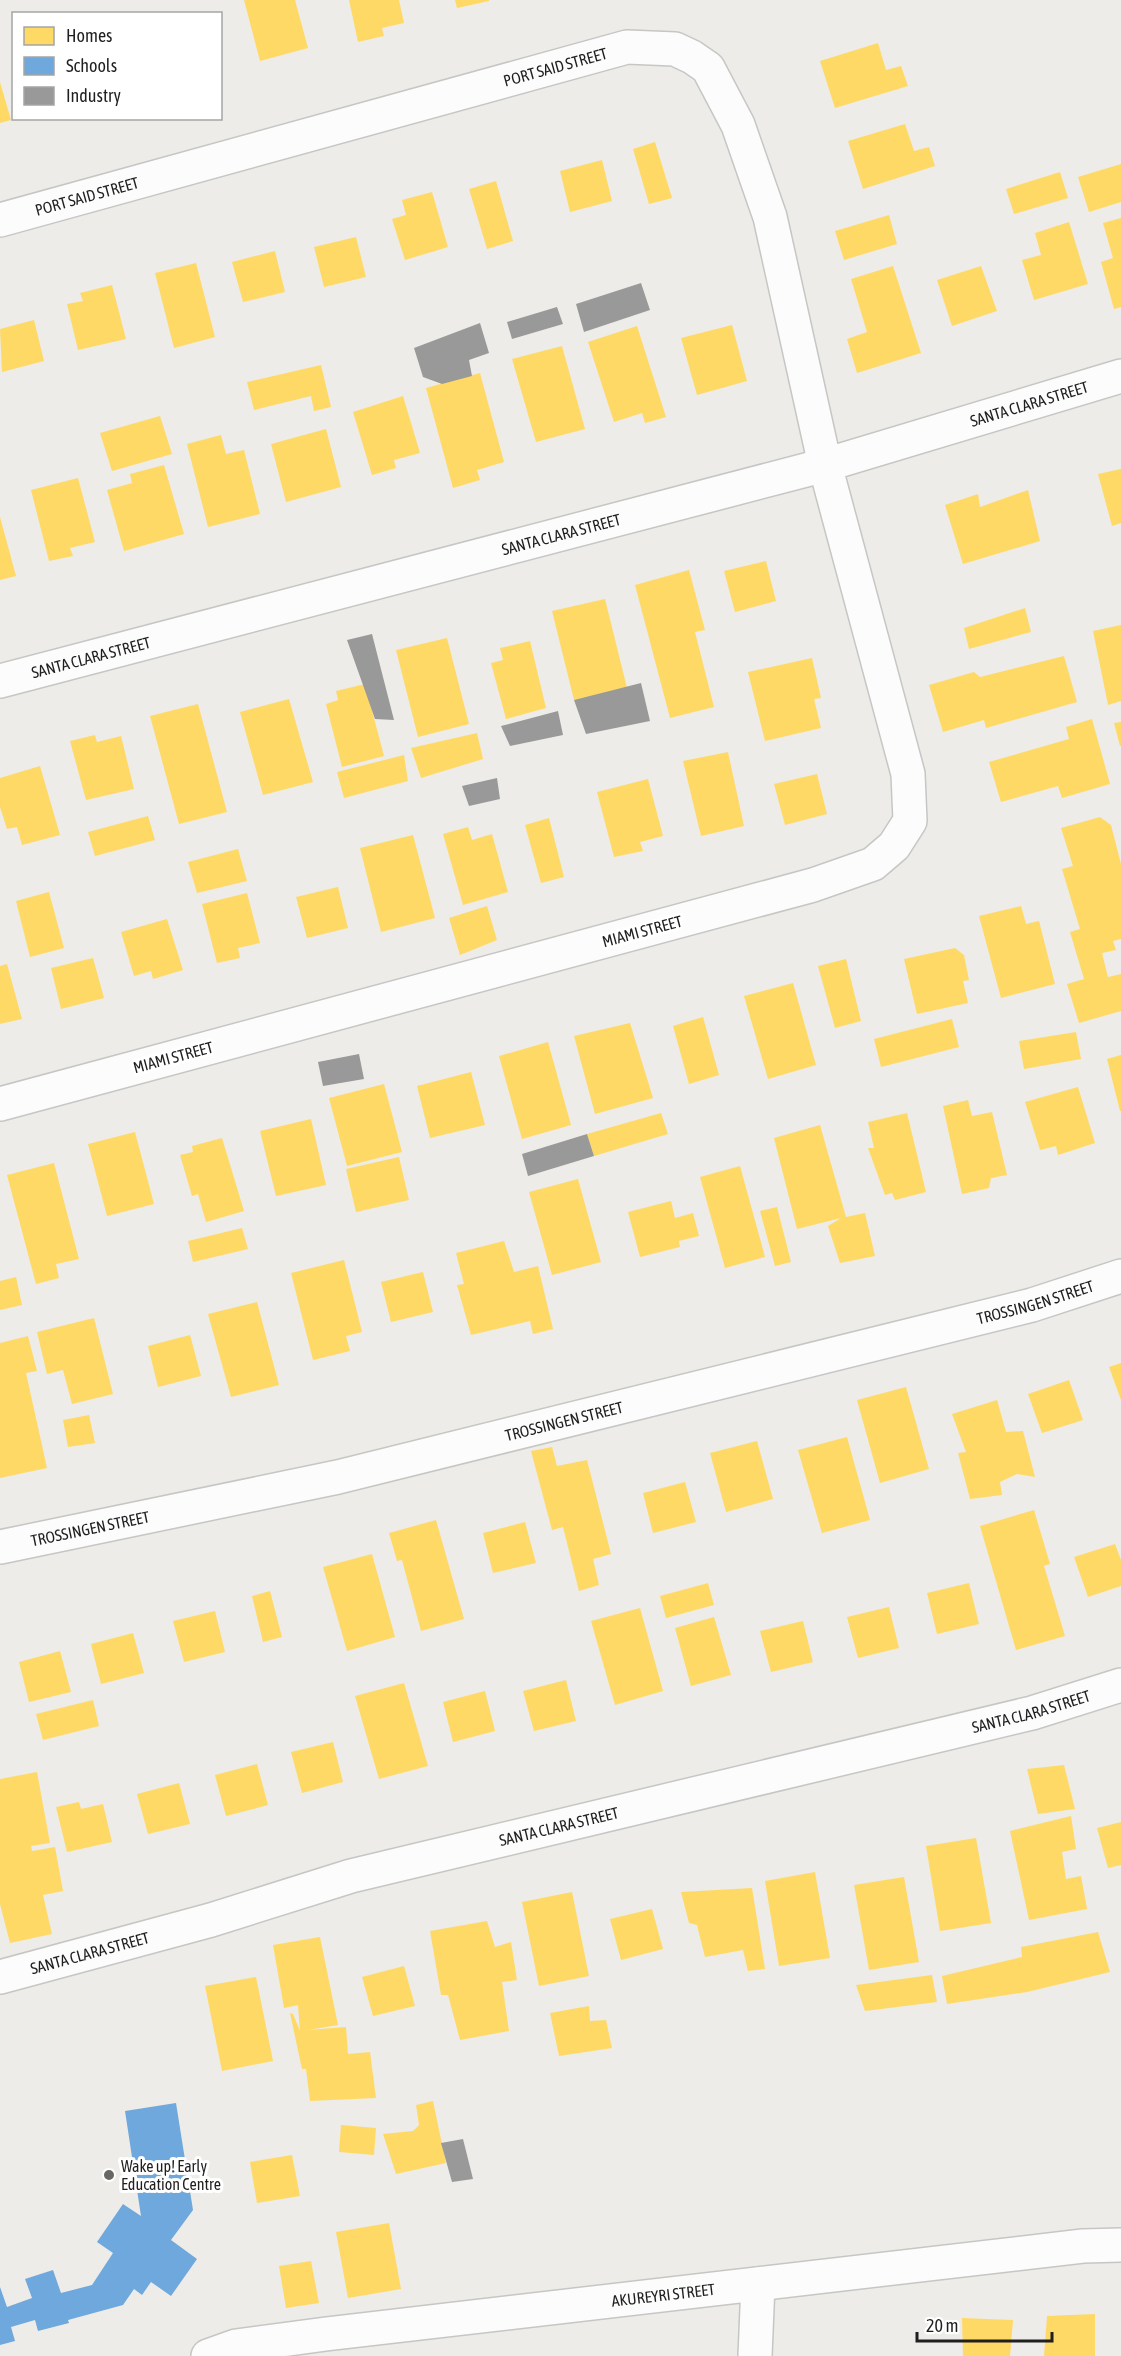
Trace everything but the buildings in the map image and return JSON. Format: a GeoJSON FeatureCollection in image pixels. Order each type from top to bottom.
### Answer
{"type":"FeatureCollection","features":[{"type":"Feature","properties":{"kind":"street","name":"PORT SAID STREET"},"geometry":{"type":"LineString","coordinates":[[0,220],[627,46],[675,49],[708,68],[738,125],[753,163],[770,217],[825,465]]}},
{"type":"Feature","properties":{"kind":"street","name":"SANTA CLARA STREET"},"geometry":{"type":"LineString","coordinates":[[0,681],[825,465],[1121,376]]}},
{"type":"Feature","properties":{"kind":"street","name":"MIAMI STREET"},"geometry":{"type":"LineString","coordinates":[[0,1104],[801,888],[873,864],[894,846],[910,821],[908,774],[825,465]]}},
{"type":"Feature","properties":{"kind":"street","name":"TROSSINGEN STREET"},"geometry":{"type":"LineString","coordinates":[[0,1547],[338,1477],[1032,1305],[1121,1276]]}},
{"type":"Feature","properties":{"kind":"street","name":"SANTA CLARA STREET"},"geometry":{"type":"LineString","coordinates":[[0,1977],[211,1920],[351,1876],[1032,1713],[1121,1684]]}},
{"type":"Feature","properties":{"kind":"street","name":"AKUREYRI STREET"},"geometry":{"type":"LineString","coordinates":[[208,2356],[236,2346],[326,2345],[758,2284],[1083,2246],[1121,2245]]}},
{"type":"Feature","properties":{"kind":"street"},"geometry":{"type":"LineString","coordinates":[[755,2356],[758,2284]]}},
{"type":"Feature","properties":{"kind":"place","name":"Wake up! Early Education Centre"},"geometry":{"type":"Point","coordinates":[109,2175]}}]}
